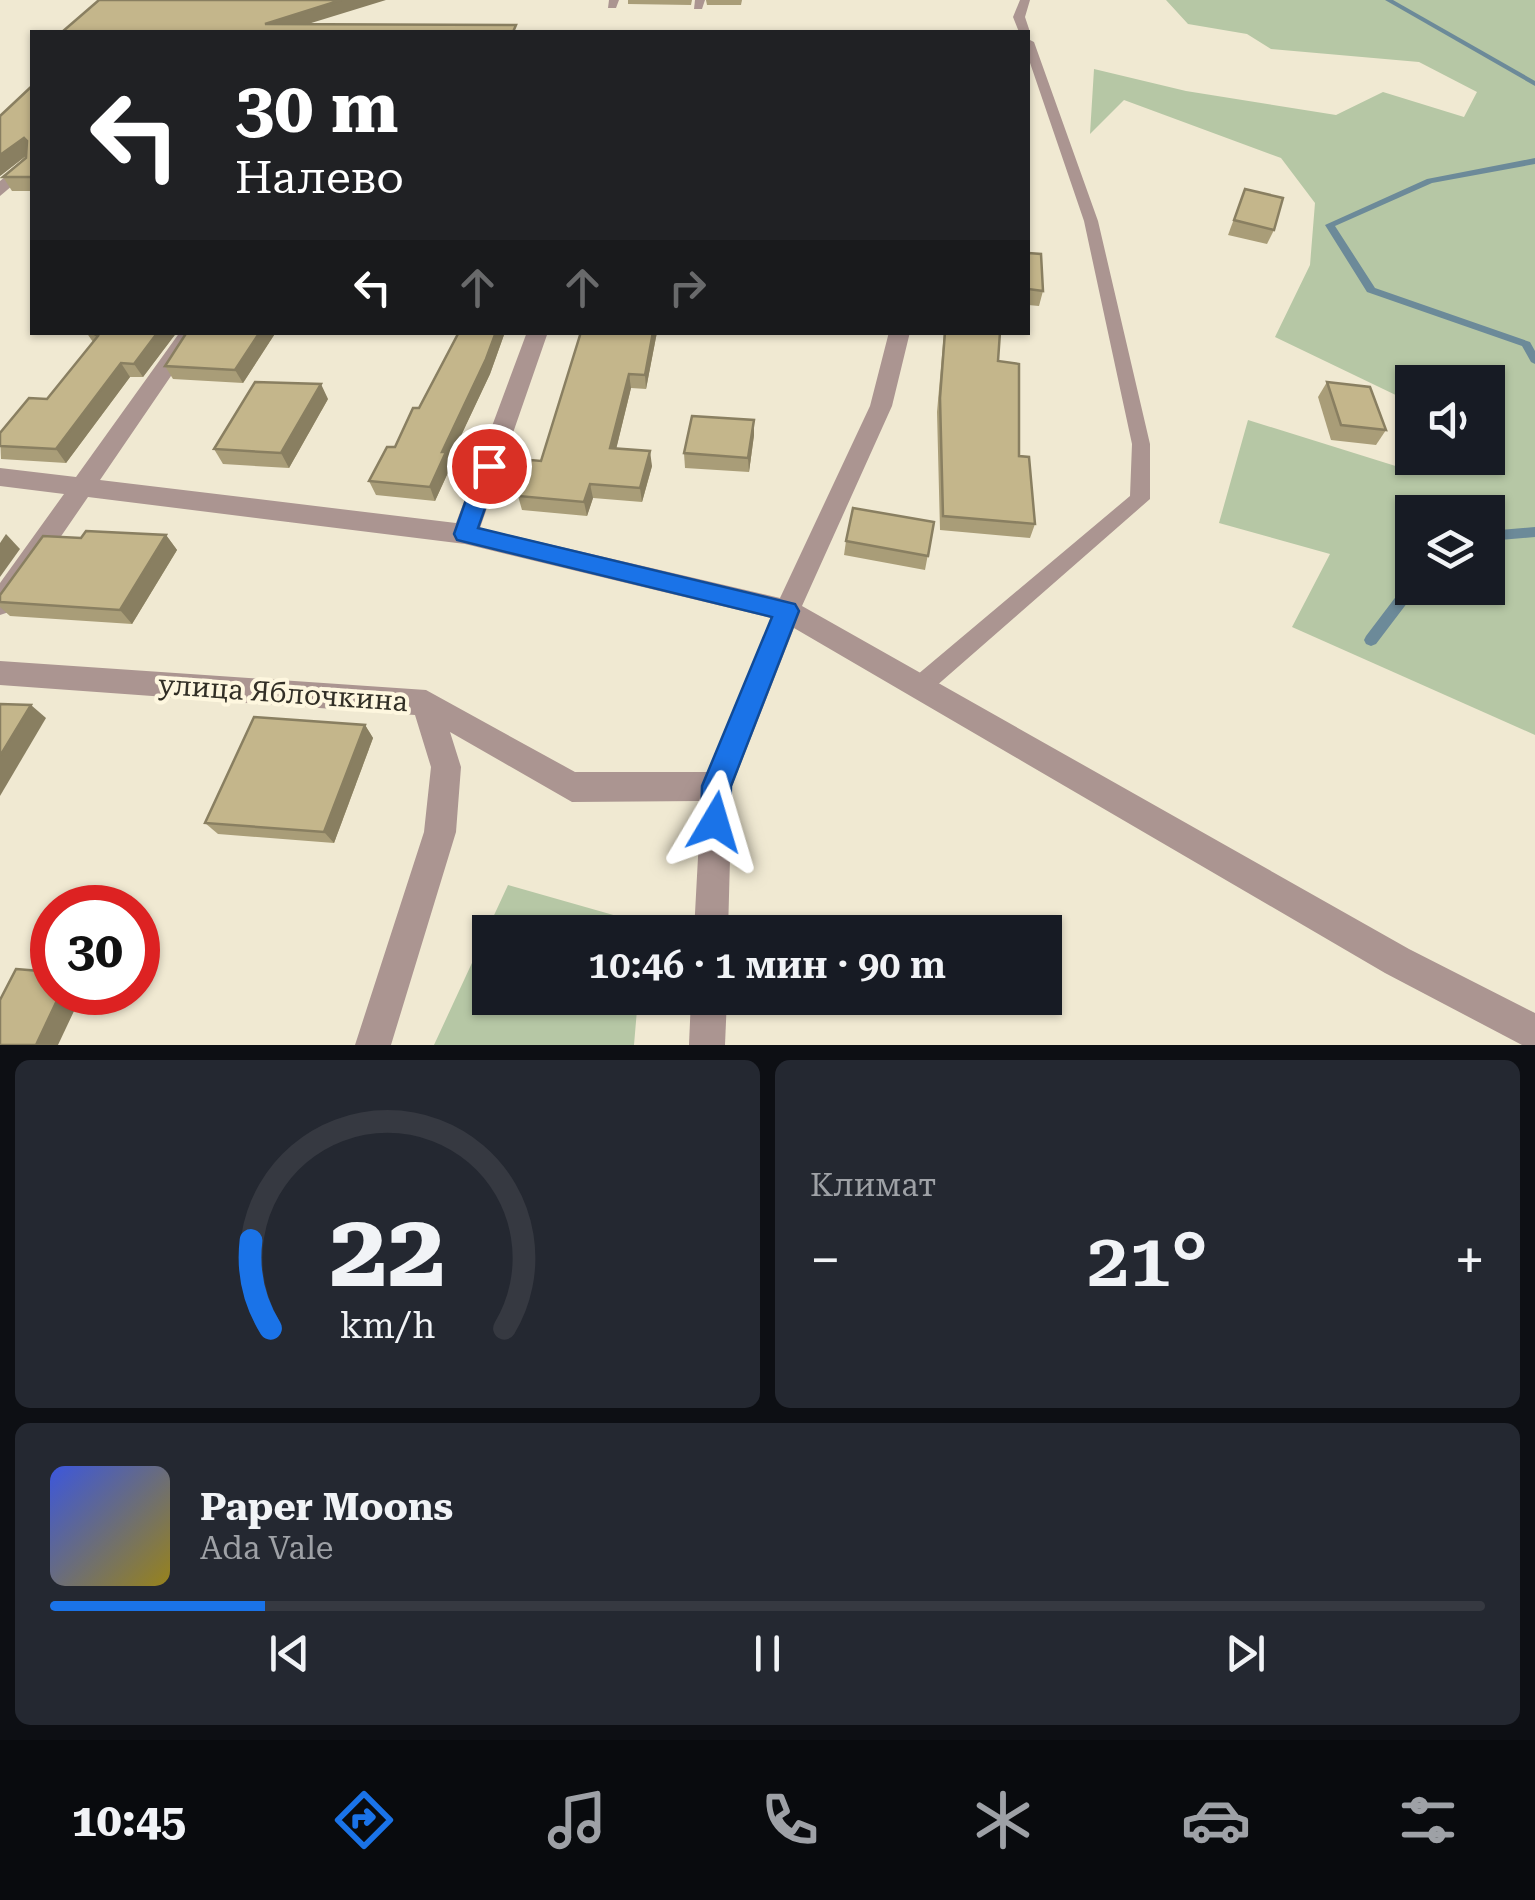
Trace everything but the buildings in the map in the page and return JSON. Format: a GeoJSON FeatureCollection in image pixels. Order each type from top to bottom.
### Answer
{"type":"FeatureCollection","features":[{"type":"Feature","properties":{"kind":"street"},"geometry":{"type":"LineString","coordinates":[[0,191],[30,162]]}},
{"type":"Feature","properties":{"kind":"street"},"geometry":{"type":"LineString","coordinates":[[0,604],[189,335]]}},
{"type":"Feature","properties":{"kind":"street"},"geometry":{"type":"LineString","coordinates":[[465,534],[537,335]]}},
{"type":"Feature","properties":{"kind":"street"},"geometry":{"type":"LineString","coordinates":[[712,915],[716,786],[787,611],[880,406],[899,335]]}},
{"type":"Feature","properties":{"kind":"street"},"geometry":{"type":"LineString","coordinates":[[0,477],[465,534],[787,611],[1398,961],[1535,1032]]}},
{"type":"Feature","properties":{"kind":"street","name":"улица Яблочкина"},"geometry":{"type":"LineString","coordinates":[[0,673],[426,703],[572,786],[716,786]]}},
{"type":"Feature","properties":{"kind":"street"},"geometry":{"type":"LineString","coordinates":[[373,1045],[440,832],[446,767],[426,703]]}},
{"type":"Feature","properties":{"kind":"street"},"geometry":{"type":"LineString","coordinates":[[707,1045],[708,1015]]}},
{"type":"Feature","properties":{"kind":"lane"},"geometry":{"type":"LineString","coordinates":[[1023,30],[1019,17],[1025,0]]}},
{"type":"Feature","properties":{"kind":"lane"},"geometry":{"type":"LineString","coordinates":[[919,687],[1140,499],[1141,444],[1091,221],[1030,48]]}},
{"type":"Feature","properties":{"kind":"green space"},"geometry":{"type":"Polygon","coordinates":[[[1166,0],[1535,0],[1535,735],[1292,627],[1330,554],[1219,523],[1248,420],[1395,466],[1395,475],[1505,475],[1505,365],[1395,365],[1395,395],[1275,337],[1310,265],[1315,203],[1281,158],[1124,100],[1090,134],[1094,69],[1186,91],[1336,115],[1383,92],[1464,117],[1477,92],[1419,62],[1271,49],[1247,34],[1188,24],[1166,0]]]}},
{"type":"Feature","properties":{"kind":"green space"},"geometry":{"type":"Polygon","coordinates":[[[508,885],[613,915],[494,915],[508,885]]]}},
{"type":"Feature","properties":{"kind":"green space"},"geometry":{"type":"Polygon","coordinates":[[[472,963],[472,1015],[637,1015],[634,1045],[434,1045],[472,963]]]}},
{"type":"Feature","properties":{"kind":"waterway"},"geometry":{"type":"LineString","coordinates":[[1388,0],[1535,84]]}},
{"type":"Feature","properties":{"kind":"waterway"},"geometry":{"type":"LineString","coordinates":[[1535,161],[1430,181],[1330,225],[1371,290],[1526,344],[1535,360]]}},
{"type":"Feature","properties":{"kind":"waterway"},"geometry":{"type":"LineString","coordinates":[[1505,535],[1535,532]]}},
{"type":"Feature","properties":{"kind":"waterway"},"geometry":{"type":"LineString","coordinates":[[1371,640],[1398,605]]}},
{"type":"Feature","properties":{"kind":"route"},"geometry":{"type":"LineString","coordinates":[[489,466],[465,534],[787,611],[716,786],[715,822]]}}]}
